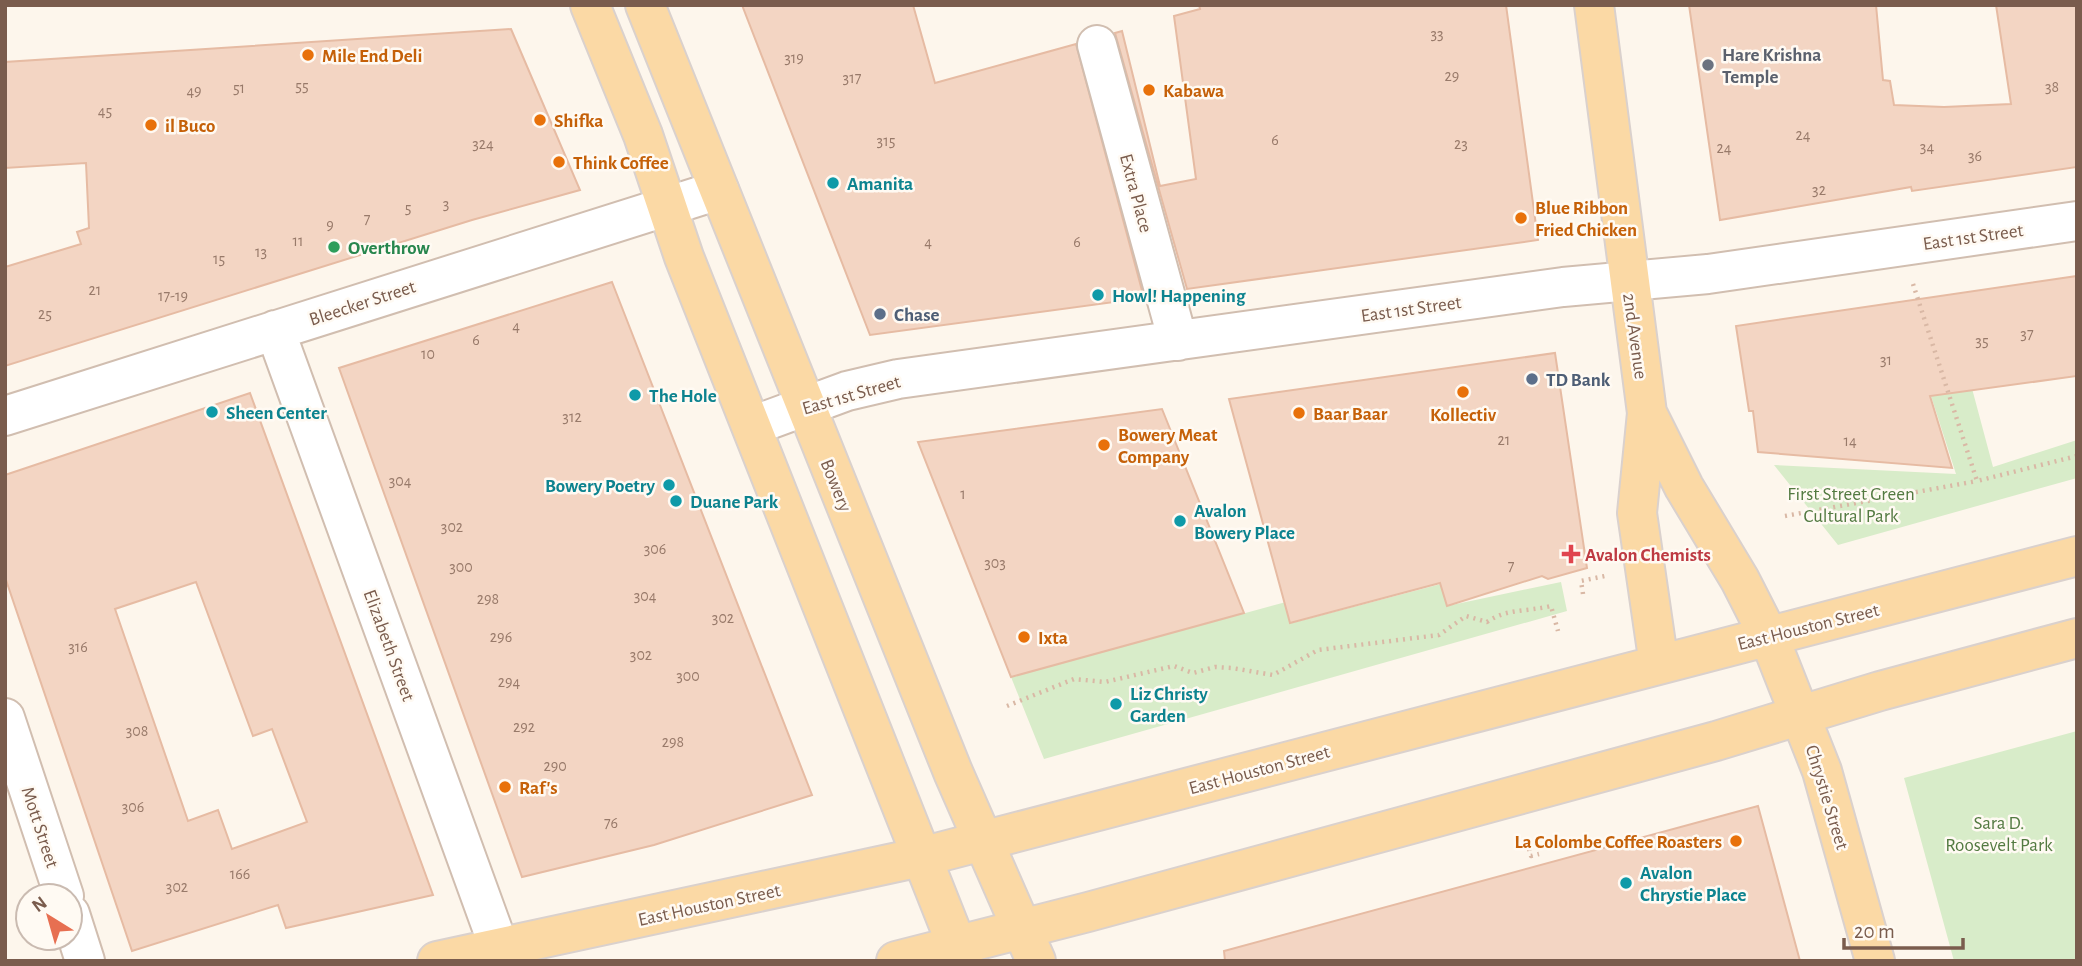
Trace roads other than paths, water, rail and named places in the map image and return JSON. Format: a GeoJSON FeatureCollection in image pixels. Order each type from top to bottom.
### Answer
{"type":"FeatureCollection","features":[{"type":"Feature","properties":{"kind":"main road"},"geometry":{"type":"LineString","coordinates":[[590,5],[643,135],[684,257],[960,953]]}},
{"type":"Feature","properties":{"kind":"main road","name":"Bowery"},"geometry":{"type":"LineString","coordinates":[[645,5],[982,841],[1029,945]]}},
{"type":"Feature","properties":{"kind":"main road","name":"2nd Avenue"},"geometry":{"type":"LineString","coordinates":[[1594,5],[1647,413],[1684,487],[1740,580],[1769,636]]}},
{"type":"Feature","properties":{"kind":"main road"},"geometry":{"type":"LineString","coordinates":[[1647,413],[1637,513],[1659,665]]}},
{"type":"Feature","properties":{"kind":"main road","name":"East Houston Street"},"geometry":{"type":"LineString","coordinates":[[437,961],[501,954],[921,857],[2077,556]]}},
{"type":"Feature","properties":{"kind":"main road","name":"Chrystie Street"},"geometry":{"type":"LineString","coordinates":[[1769,636],[1822,771],[1875,961]]}},
{"type":"Feature","properties":{"kind":"main road"},"geometry":{"type":"LineString","coordinates":[[896,961],[1029,945],[1801,715],[2077,638]]}},
{"type":"Feature","properties":{"kind":"street","name":"Extra Place"},"geometry":{"type":"LineString","coordinates":[[1097,45],[1178,341]]}},
{"type":"Feature","properties":{"kind":"street","name":"Bleecker Street"},"geometry":{"type":"LineString","coordinates":[[5,416],[719,190]]}},
{"type":"Feature","properties":{"kind":"street","name":"East 1st Street"},"geometry":{"type":"LineString","coordinates":[[752,426],[805,406],[890,380],[1563,287],[1708,274],[2077,221]]}},
{"type":"Feature","properties":{"kind":"street","name":"Elizabeth Street"},"geometry":{"type":"LineString","coordinates":[[275,330],[501,954]]}},
{"type":"Feature","properties":{"kind":"street","name":"Mott Street"},"geometry":{"type":"LineString","coordinates":[[5,718],[59,882]]}},
{"type":"Feature","properties":{"kind":"place","name":"Mile End Deli"},"geometry":{"type":"Point","coordinates":[308,55]}},
{"type":"Feature","properties":{"kind":"place","name":"Hare Krishna Temple"},"geometry":{"type":"Point","coordinates":[1708,65]}},
{"type":"Feature","properties":{"kind":"place","name":"Kabawa"},"geometry":{"type":"Point","coordinates":[1149,90]}},
{"type":"Feature","properties":{"kind":"place","name":"Shifka"},"geometry":{"type":"Point","coordinates":[540,120]}},
{"type":"Feature","properties":{"kind":"place","name":"il Buco"},"geometry":{"type":"Point","coordinates":[151,125]}},
{"type":"Feature","properties":{"kind":"place","name":"Think Coffee"},"geometry":{"type":"Point","coordinates":[559,162]}},
{"type":"Feature","properties":{"kind":"place","name":"Amanita"},"geometry":{"type":"Point","coordinates":[833,183]}},
{"type":"Feature","properties":{"kind":"place","name":"Blue Ribbon Fried Chicken"},"geometry":{"type":"Point","coordinates":[1521,218]}},
{"type":"Feature","properties":{"kind":"place","name":"Overthrow"},"geometry":{"type":"Point","coordinates":[334,247]}},
{"type":"Feature","properties":{"kind":"place","name":"Howl! Happening"},"geometry":{"type":"Point","coordinates":[1098,295]}},
{"type":"Feature","properties":{"kind":"place","name":"Chase"},"geometry":{"type":"Point","coordinates":[880,314]}},
{"type":"Feature","properties":{"kind":"place","name":"TD Bank"},"geometry":{"type":"Point","coordinates":[1532,379]}},
{"type":"Feature","properties":{"kind":"place","name":"Kollectiv"},"geometry":{"type":"Point","coordinates":[1463,392]}},
{"type":"Feature","properties":{"kind":"place","name":"The Hole"},"geometry":{"type":"Point","coordinates":[635,395]}},
{"type":"Feature","properties":{"kind":"place","name":"Sheen Center"},"geometry":{"type":"Point","coordinates":[212,412]}},
{"type":"Feature","properties":{"kind":"place","name":"Baar Baar"},"geometry":{"type":"Point","coordinates":[1299,413]}},
{"type":"Feature","properties":{"kind":"place","name":"Bowery Meat Company"},"geometry":{"type":"Point","coordinates":[1104,445]}},
{"type":"Feature","properties":{"kind":"place","name":"Bowery Poetry"},"geometry":{"type":"Point","coordinates":[669,485]}},
{"type":"Feature","properties":{"kind":"place","name":"Duane Park"},"geometry":{"type":"Point","coordinates":[676,501]}},
{"type":"Feature","properties":{"kind":"place","name":"Avalon Bowery Place"},"geometry":{"type":"Point","coordinates":[1180,521]}},
{"type":"Feature","properties":{"kind":"place","name":"Avalon Chemists"},"geometry":{"type":"Point","coordinates":[1571,554]}},
{"type":"Feature","properties":{"kind":"place","name":"Ixta"},"geometry":{"type":"Point","coordinates":[1024,637]}},
{"type":"Feature","properties":{"kind":"place","name":"Liz Christy Garden"},"geometry":{"type":"Point","coordinates":[1116,704]}},
{"type":"Feature","properties":{"kind":"place","name":"Raf's"},"geometry":{"type":"Point","coordinates":[505,787]}},
{"type":"Feature","properties":{"kind":"place","name":"La Colombe Coffee Roasters"},"geometry":{"type":"Point","coordinates":[1736,841]}},
{"type":"Feature","properties":{"kind":"place","name":"Avalon Chrystie Place"},"geometry":{"type":"Point","coordinates":[1626,883]}},
{"type":"Feature","properties":{"kind":"park label","name":"First Street Green Cultural Park"},"geometry":{"type":"Point","coordinates":[1851,504]}},
{"type":"Feature","properties":{"kind":"park label","name":"Sara D. Roosevelt Park"},"geometry":{"type":"Point","coordinates":[1999,833]}}]}
